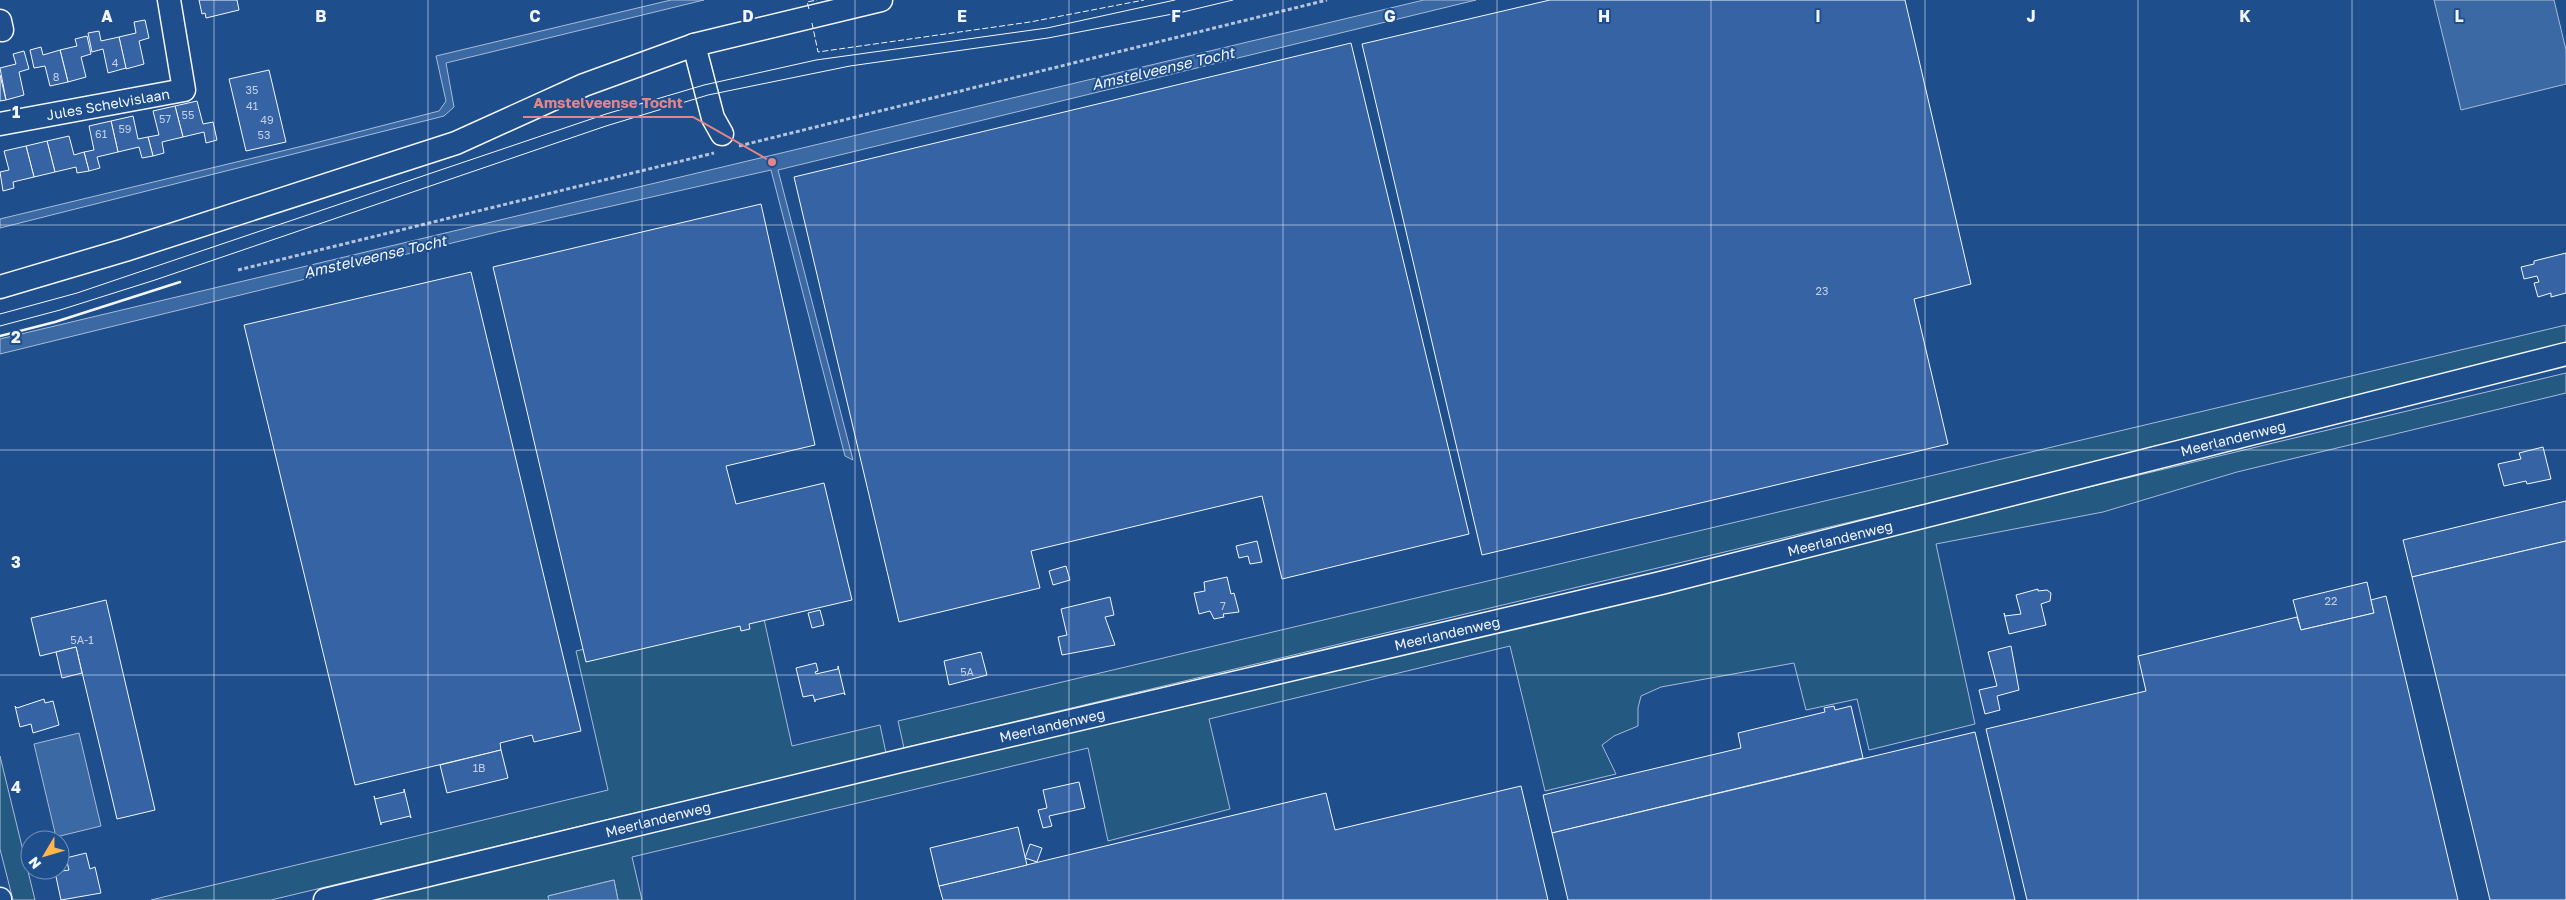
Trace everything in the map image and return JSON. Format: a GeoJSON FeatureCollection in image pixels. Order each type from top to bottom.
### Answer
{"type":"FeatureCollection","features":[{"type":"Feature","properties":{"kind":"street","name":"Jules Schelvislaan"},"geometry":{"type":"LineString","coordinates":[[0,124],[184,90],[168,0]]}},
{"type":"Feature","properties":{"kind":"street"},"geometry":{"type":"LineString","coordinates":[[0,287],[125,250],[456,143],[584,85],[694,46],[881,0]]}},
{"type":"Feature","properties":{"kind":"street"},"geometry":{"type":"LineString","coordinates":[[694,46],[713,118],[726,144]]}},
{"type":"Feature","properties":{"kind":"street","name":"Meerlandenweg"},"geometry":{"type":"LineString","coordinates":[[324,900],[900,761],[1661,583],[2566,354]]}},
{"type":"Feature","properties":{"kind":"path"},"geometry":{"type":"LineString","coordinates":[[238,270],[726,144],[1327,0]]}},
{"type":"Feature","properties":{"kind":"shaded area"},"geometry":{"type":"Polygon","coordinates":[[[2566,325],[2566,351],[904,748],[898,721],[2566,325]]]}},
{"type":"Feature","properties":{"kind":"shaded area"},"geometry":{"type":"Polygon","coordinates":[[[2566,373],[2566,393],[2237,472],[2103,512],[1936,544],[1975,724],[1869,750],[1857,699],[1806,710],[1794,663],[1661,687],[1641,696],[1638,708],[1638,726],[1614,736],[1602,745],[1616,774],[1545,791],[1510,646],[1209,719],[1230,809],[1108,841],[1088,748],[632,857],[642,900],[618,900],[614,880],[548,896],[549,900],[363,900],[2566,373]]]}},
{"type":"Feature","properties":{"kind":"shaded area"},"geometry":{"type":"Polygon","coordinates":[[[762,610],[792,746],[880,725],[886,753],[271,900],[151,900],[608,790],[576,651],[762,610]]]}},
{"type":"Feature","properties":{"kind":"shaded area"},"geometry":{"type":"Polygon","coordinates":[[[0,756],[20,838],[20,880],[30,880],[35,900],[13,900],[0,849],[0,756]]]}},
{"type":"Feature","properties":{"kind":"water"},"geometry":{"type":"Polygon","coordinates":[[[671,0],[704,0],[446,63],[454,107],[444,116],[0,228],[0,219],[439,111],[446,101],[436,56],[671,0]]]}},
{"type":"Feature","properties":{"kind":"water"},"geometry":{"type":"Polygon","coordinates":[[[1424,0],[1476,0],[778,170],[853,460],[845,456],[771,170],[497,232],[0,354],[0,339],[1424,0]]]}},
{"type":"Feature","properties":{"kind":"water"},"geometry":{"type":"Polygon","coordinates":[[[2434,0],[2554,0],[2566,50],[2566,84],[2461,110],[2434,0]]]}},
{"type":"Feature","properties":{"kind":"water"},"geometry":{"type":"Polygon","coordinates":[[[79,733],[101,826],[70,834],[70,830],[54,830],[34,744],[79,733]]]}},
{"type":"Feature","properties":{"kind":"water"},"geometry":{"type":"Polygon","coordinates":[[[614,880],[618,900],[549,900],[548,896],[614,880]]]}},
{"type":"Feature","properties":{"kind":"building"},"geometry":{"type":"Polygon","coordinates":[[[199,0],[237,0],[239,10],[206,18],[205,13],[202,14],[199,0]]]}},
{"type":"Feature","properties":{"kind":"building"},"geometry":{"type":"Polygon","coordinates":[[[1550,0],[1905,0],[1971,284],[1914,299],[1948,444],[1482,555],[1362,44],[1550,0]]]}},
{"type":"Feature","properties":{"kind":"building"},"geometry":{"type":"Polygon","coordinates":[[[145,20],[149,38],[139,41],[144,64],[126,69],[119,37],[136,33],[134,22],[145,20]]]}},
{"type":"Feature","properties":{"kind":"building"},"geometry":{"type":"Polygon","coordinates":[[[99,31],[101,41],[119,37],[126,68],[108,73],[103,49],[92,52],[88,33],[99,31]]]}},
{"type":"Feature","properties":{"kind":"building"},"geometry":{"type":"Polygon","coordinates":[[[87,36],[91,54],[81,57],[86,77],[68,82],[60,50],[77,46],[75,39],[87,36]]]}},
{"type":"Feature","properties":{"kind":"building"},"geometry":{"type":"Polygon","coordinates":[[[1351,43],[1469,534],[1282,579],[1262,496],[1031,551],[1040,588],[899,622],[794,177],[1351,43]]]}},
{"type":"Feature","properties":{"kind":"building"},"geometry":{"type":"Polygon","coordinates":[[[41,47],[43,55],[60,50],[68,82],[50,86],[45,66],[34,68],[30,50],[41,47]]]}},
{"type":"Feature","properties":{"kind":"building"},"geometry":{"type":"Polygon","coordinates":[[[24,51],[29,69],[19,72],[24,95],[6,100],[0,68],[16,64],[13,54],[24,51]]]}},
{"type":"Feature","properties":{"kind":"building"},"geometry":{"type":"Polygon","coordinates":[[[269,70],[286,142],[246,151],[229,79],[269,70]]]}},
{"type":"Feature","properties":{"kind":"building"},"geometry":{"type":"Polygon","coordinates":[[[0,75],[6,100],[0,101],[0,75]]]}},
{"type":"Feature","properties":{"kind":"building"},"geometry":{"type":"Polygon","coordinates":[[[197,101],[203,124],[213,122],[217,140],[206,143],[204,132],[183,137],[175,106],[197,101]]]}},
{"type":"Feature","properties":{"kind":"building"},"geometry":{"type":"Polygon","coordinates":[[[175,106],[183,137],[162,142],[164,153],[153,156],[148,137],[159,135],[153,111],[175,106]]]}},
{"type":"Feature","properties":{"kind":"building"},"geometry":{"type":"Polygon","coordinates":[[[133,116],[138,139],[148,137],[153,156],[142,158],[139,147],[118,152],[111,121],[133,116]]]}},
{"type":"Feature","properties":{"kind":"building"},"geometry":{"type":"Polygon","coordinates":[[[111,121],[118,152],[97,157],[100,168],[89,171],[84,152],[94,150],[89,126],[111,121]]]}},
{"type":"Feature","properties":{"kind":"building"},"geometry":{"type":"Polygon","coordinates":[[[69,136],[74,155],[84,152],[89,171],[77,173],[76,167],[55,172],[47,141],[69,136]]]}},
{"type":"Feature","properties":{"kind":"building"},"geometry":{"type":"Polygon","coordinates":[[[47,141],[55,172],[34,177],[26,146],[47,141]]]}},
{"type":"Feature","properties":{"kind":"building"},"geometry":{"type":"Polygon","coordinates":[[[26,146],[34,177],[13,182],[14,188],[3,191],[0,172],[9,170],[4,151],[26,146]]]}},
{"type":"Feature","properties":{"kind":"building"},"geometry":{"type":"Polygon","coordinates":[[[761,204],[815,445],[726,466],[736,504],[824,483],[852,600],[749,624],[750,629],[741,631],[740,626],[586,662],[493,267],[761,204]]]}},
{"type":"Feature","properties":{"kind":"building"},"geometry":{"type":"Polygon","coordinates":[[[2566,253],[2566,293],[2551,297],[2551,293],[2538,297],[2534,283],[2539,282],[2537,276],[2524,279],[2521,267],[2534,264],[2534,261],[2566,253]]]}},
{"type":"Feature","properties":{"kind":"building"},"geometry":{"type":"Polygon","coordinates":[[[471,272],[581,731],[534,742],[532,735],[500,743],[501,750],[355,785],[244,325],[471,272]]]}},
{"type":"Feature","properties":{"kind":"building"},"geometry":{"type":"Polygon","coordinates":[[[2543,447],[2551,479],[2527,484],[2526,481],[2504,486],[2498,464],[2521,459],[2519,453],[2543,447]]]}},
{"type":"Feature","properties":{"kind":"building"},"geometry":{"type":"Polygon","coordinates":[[[2566,501],[2566,541],[2412,577],[2403,540],[2566,501]]]}},
{"type":"Feature","properties":{"kind":"building"},"geometry":{"type":"Polygon","coordinates":[[[1257,541],[1262,562],[1250,564],[1248,556],[1239,558],[1236,546],[1257,541]]]}},
{"type":"Feature","properties":{"kind":"building"},"geometry":{"type":"Polygon","coordinates":[[[2566,541],[2566,900],[2490,900],[2412,577],[2566,541]]]}},
{"type":"Feature","properties":{"kind":"building"},"geometry":{"type":"Polygon","coordinates":[[[1066,566],[1070,580],[1053,585],[1049,571],[1066,566]]]}},
{"type":"Feature","properties":{"kind":"building"},"geometry":{"type":"Polygon","coordinates":[[[1227,577],[1231,594],[1234,593],[1239,612],[1223,614],[1224,617],[1214,619],[1210,611],[1199,614],[1194,593],[1205,591],[1204,582],[1227,577]]]}},
{"type":"Feature","properties":{"kind":"building"},"geometry":{"type":"Polygon","coordinates":[[[2367,582],[2374,613],[2301,630],[2293,600],[2367,582]]]}},
{"type":"Feature","properties":{"kind":"building"},"geometry":{"type":"Polygon","coordinates":[[[2038,589],[2038,591],[2047,590],[2051,593],[2050,601],[2041,604],[2046,625],[2009,634],[2004,613],[2005,616],[2021,614],[2016,595],[2038,589]]]}},
{"type":"Feature","properties":{"kind":"building"},"geometry":{"type":"Polygon","coordinates":[[[2386,596],[2458,900],[2027,900],[1986,729],[2146,691],[2138,656],[2297,617],[2301,630],[2374,613],[2371,600],[2386,596]]]}},
{"type":"Feature","properties":{"kind":"building"},"geometry":{"type":"Polygon","coordinates":[[[1110,597],[1114,615],[1105,617],[1115,645],[1062,655],[1058,637],[1067,635],[1061,609],[1110,597]]]}},
{"type":"Feature","properties":{"kind":"building"},"geometry":{"type":"Polygon","coordinates":[[[106,600],[155,810],[117,819],[76,647],[40,656],[31,618],[106,600]]]}},
{"type":"Feature","properties":{"kind":"building"},"geometry":{"type":"Polygon","coordinates":[[[820,610],[824,625],[812,628],[808,613],[820,610]]]}},
{"type":"Feature","properties":{"kind":"building"},"geometry":{"type":"Polygon","coordinates":[[[2011,646],[2019,690],[1997,696],[2000,710],[1985,714],[1979,690],[1997,686],[1988,652],[2011,646]]]}},
{"type":"Feature","properties":{"kind":"building"},"geometry":{"type":"Polygon","coordinates":[[[76,647],[82,673],[62,678],[56,652],[76,647]]]}},
{"type":"Feature","properties":{"kind":"building"},"geometry":{"type":"Polygon","coordinates":[[[981,652],[987,675],[949,685],[944,661],[981,652]]]}},
{"type":"Feature","properties":{"kind":"building"},"geometry":{"type":"Polygon","coordinates":[[[816,663],[818,671],[815,672],[816,674],[838,669],[838,666],[845,695],[844,693],[815,700],[815,702],[813,695],[803,697],[796,668],[816,663]]]}},
{"type":"Feature","properties":{"kind":"building"},"geometry":{"type":"Polygon","coordinates":[[[44,699],[45,703],[53,701],[59,725],[33,733],[31,724],[20,727],[15,706],[17,708],[44,699]]]}},
{"type":"Feature","properties":{"kind":"building"},"geometry":{"type":"Polygon","coordinates":[[[1834,706],[1835,710],[1851,706],[1863,758],[1552,833],[1543,795],[1741,748],[1738,733],[1825,712],[1824,708],[1834,706]]]}},
{"type":"Feature","properties":{"kind":"building"},"geometry":{"type":"Polygon","coordinates":[[[1975,732],[2015,900],[1568,900],[1552,833],[1975,732]]]}},
{"type":"Feature","properties":{"kind":"building"},"geometry":{"type":"Polygon","coordinates":[[[501,750],[508,778],[447,793],[440,765],[501,750]]]}},
{"type":"Feature","properties":{"kind":"building"},"geometry":{"type":"Polygon","coordinates":[[[1079,782],[1085,808],[1049,816],[1052,826],[1043,828],[1038,810],[1047,808],[1043,790],[1079,782]]]}},
{"type":"Feature","properties":{"kind":"building"},"geometry":{"type":"Polygon","coordinates":[[[1521,786],[1548,900],[943,900],[939,886],[1326,793],[1335,830],[1521,786]]]}},
{"type":"Feature","properties":{"kind":"building"},"geometry":{"type":"Polygon","coordinates":[[[404,789],[411,818],[410,816],[381,823],[381,825],[374,796],[375,799],[404,792],[404,789]]]}},
{"type":"Feature","properties":{"kind":"building"},"geometry":{"type":"Polygon","coordinates":[[[1018,827],[1027,865],[939,886],[930,848],[1018,827]]]}},
{"type":"Feature","properties":{"kind":"building"},"geometry":{"type":"Polygon","coordinates":[[[1030,844],[1042,848],[1037,862],[1025,858],[1030,844]]]}},
{"type":"Feature","properties":{"kind":"building"},"geometry":{"type":"Polygon","coordinates":[[[86,853],[90,869],[95,867],[101,893],[61,900],[57,880],[70,880],[70,857],[86,853]]]}},
{"type":"Feature","properties":{"kind":"tram line"},"geometry":{"type":"LineString","coordinates":[[0,314],[77,293],[606,114],[704,85],[816,60],[1047,28],[1175,0]]}},
{"type":"Feature","properties":{"kind":"tram line"},"geometry":{"type":"LineString","coordinates":[[0,326],[60,310],[155,280],[606,126],[708,95],[850,66],[1048,38],[1183,12],[1233,0]]}},
{"type":"Feature","properties":{"kind":"fence"},"geometry":{"type":"LineString","coordinates":[[809,9],[807,2],[817,0]]}},
{"type":"Feature","properties":{"kind":"fence"},"geometry":{"type":"LineString","coordinates":[[812,23],[818,52],[1030,22],[1144,0]]}},
{"type":"Feature","properties":{"kind":"wall"},"geometry":{"type":"LineString","coordinates":[[0,336],[55,322],[180,282]]}},
{"type":"Feature","properties":{"kind":"place","name":"Amstelveense Tocht"},"geometry":{"type":"Point","coordinates":[772,162]}}]}
